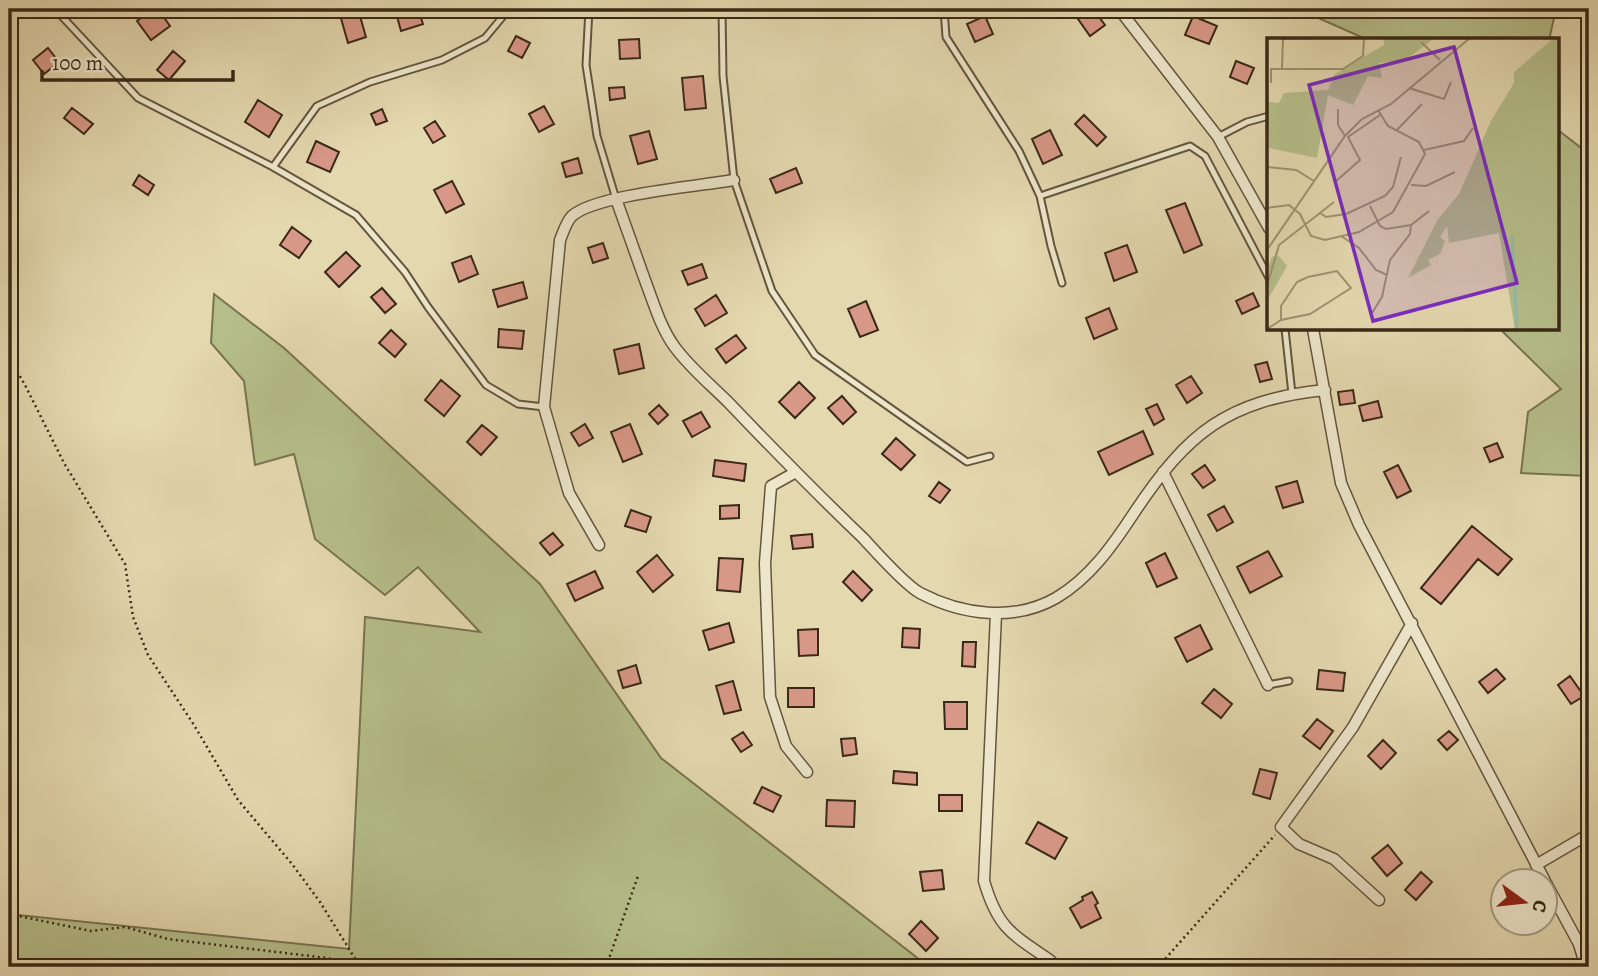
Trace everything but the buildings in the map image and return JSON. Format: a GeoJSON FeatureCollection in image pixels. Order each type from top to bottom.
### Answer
{"type":"FeatureCollection","features":[{"type":"Feature","properties":{"kind":"street"},"geometry":{"type":"LineString","coordinates":[[1119,9],[1218,137],[1267,224]]}},
{"type":"Feature","properties":{"kind":"street"},"geometry":{"type":"LineString","coordinates":[[599,545],[569,493],[544,407],[560,240],[570,217],[590,205],[734,180]]}},
{"type":"Feature","properties":{"kind":"street"},"geometry":{"type":"LineString","coordinates":[[615,199],[656,310],[674,346],[796,472],[918,592],[970,611],[996,614],[1034,607],[1055,598],[1073,586],[1116,540],[1180,451],[1208,428],[1238,410],[1292,394],[1325,390]]}},
{"type":"Feature","properties":{"kind":"street"},"geometry":{"type":"LineString","coordinates":[[1313,331],[1341,483],[1359,525],[1536,865],[1589,834]]}},
{"type":"Feature","properties":{"kind":"street"},"geometry":{"type":"LineString","coordinates":[[796,472],[771,486],[765,563],[770,697],[786,746],[807,772]]}},
{"type":"Feature","properties":{"kind":"street"},"geometry":{"type":"LineString","coordinates":[[1163,472],[1268,685]]}},
{"type":"Feature","properties":{"kind":"street"},"geometry":{"type":"LineString","coordinates":[[996,614],[984,881],[998,918],[1012,934],[1051,961]]}},
{"type":"Feature","properties":{"kind":"street"},"geometry":{"type":"LineString","coordinates":[[1379,900],[1334,859],[1298,844],[1281,827],[1359,717],[1412,623]]}},
{"type":"Feature","properties":{"kind":"street"},"geometry":{"type":"LineString","coordinates":[[1560,910],[1578,944],[1586,967]]}},
{"type":"Feature","properties":{"kind":"lane"},"geometry":{"type":"LineString","coordinates":[[55,9],[138,98],[273,167],[356,215],[405,272],[486,385],[518,404],[544,407]]}},
{"type":"Feature","properties":{"kind":"lane"},"geometry":{"type":"LineString","coordinates":[[273,167],[317,106],[370,82],[442,60],[485,38],[509,9]]}},
{"type":"Feature","properties":{"kind":"lane"},"geometry":{"type":"LineString","coordinates":[[589,9],[586,65],[597,136],[615,199]]}},
{"type":"Feature","properties":{"kind":"lane"},"geometry":{"type":"LineString","coordinates":[[722,9],[723,76],[734,180],[772,291],[814,355],[967,462],[990,456]]}},
{"type":"Feature","properties":{"kind":"lane"},"geometry":{"type":"LineString","coordinates":[[944,9],[946,37],[1019,151],[1040,196],[1062,283]]}},
{"type":"Feature","properties":{"kind":"lane"},"geometry":{"type":"LineString","coordinates":[[1218,137],[1247,122],[1267,117]]}},
{"type":"Feature","properties":{"kind":"lane"},"geometry":{"type":"LineString","coordinates":[[1040,196],[1190,146],[1205,156],[1267,274]]}},
{"type":"Feature","properties":{"kind":"lane"},"geometry":{"type":"LineString","coordinates":[[1285,331],[1292,394]]}},
{"type":"Feature","properties":{"kind":"lane"},"geometry":{"type":"LineString","coordinates":[[1268,685],[1289,681]]}},
{"type":"Feature","properties":{"kind":"path"},"geometry":{"type":"LineString","coordinates":[[9,357],[64,463],[125,564],[133,617],[148,655],[194,725],[238,800],[320,902],[359,965]]}},
{"type":"Feature","properties":{"kind":"path"},"geometry":{"type":"LineString","coordinates":[[1158,967],[1281,827]]}},
{"type":"Feature","properties":{"kind":"path"},"geometry":{"type":"LineString","coordinates":[[606,967],[638,876]]}},
{"type":"Feature","properties":{"kind":"path"},"geometry":{"type":"LineString","coordinates":[[9,914],[92,931],[125,928],[168,939],[327,958],[368,967]]}},
{"type":"Feature","properties":{"kind":"green space"},"geometry":{"type":"Polygon","coordinates":[[[1298,9],[1556,9],[1549,38],[1363,38],[1298,9]]]}},
{"type":"Feature","properties":{"kind":"green space"},"geometry":{"type":"Polygon","coordinates":[[[1560,132],[1589,154],[1589,476],[1521,473],[1528,412],[1561,389],[1502,331],[1560,331],[1560,132]]]}},
{"type":"Feature","properties":{"kind":"green space"},"geometry":{"type":"Polygon","coordinates":[[[214,294],[284,348],[540,584],[661,758],[929,967],[9,967],[9,914],[349,949],[365,617],[480,632],[418,567],[385,595],[315,539],[294,454],[255,465],[244,381],[211,343],[214,294]]]}},
{"type":"Feature","properties":{"kind":"waterway"},"geometry":{"type":"LineString","coordinates":[[9,886],[11,872]]}},
{"type":"Feature","properties":{"kind":"waterway"},"geometry":{"type":"LineString","coordinates":[[9,945],[9,964]]}},
{"type":"Feature","properties":{"kind":"waterway"},"geometry":{"type":"LineString","coordinates":[[9,964],[25,967]]}}]}
